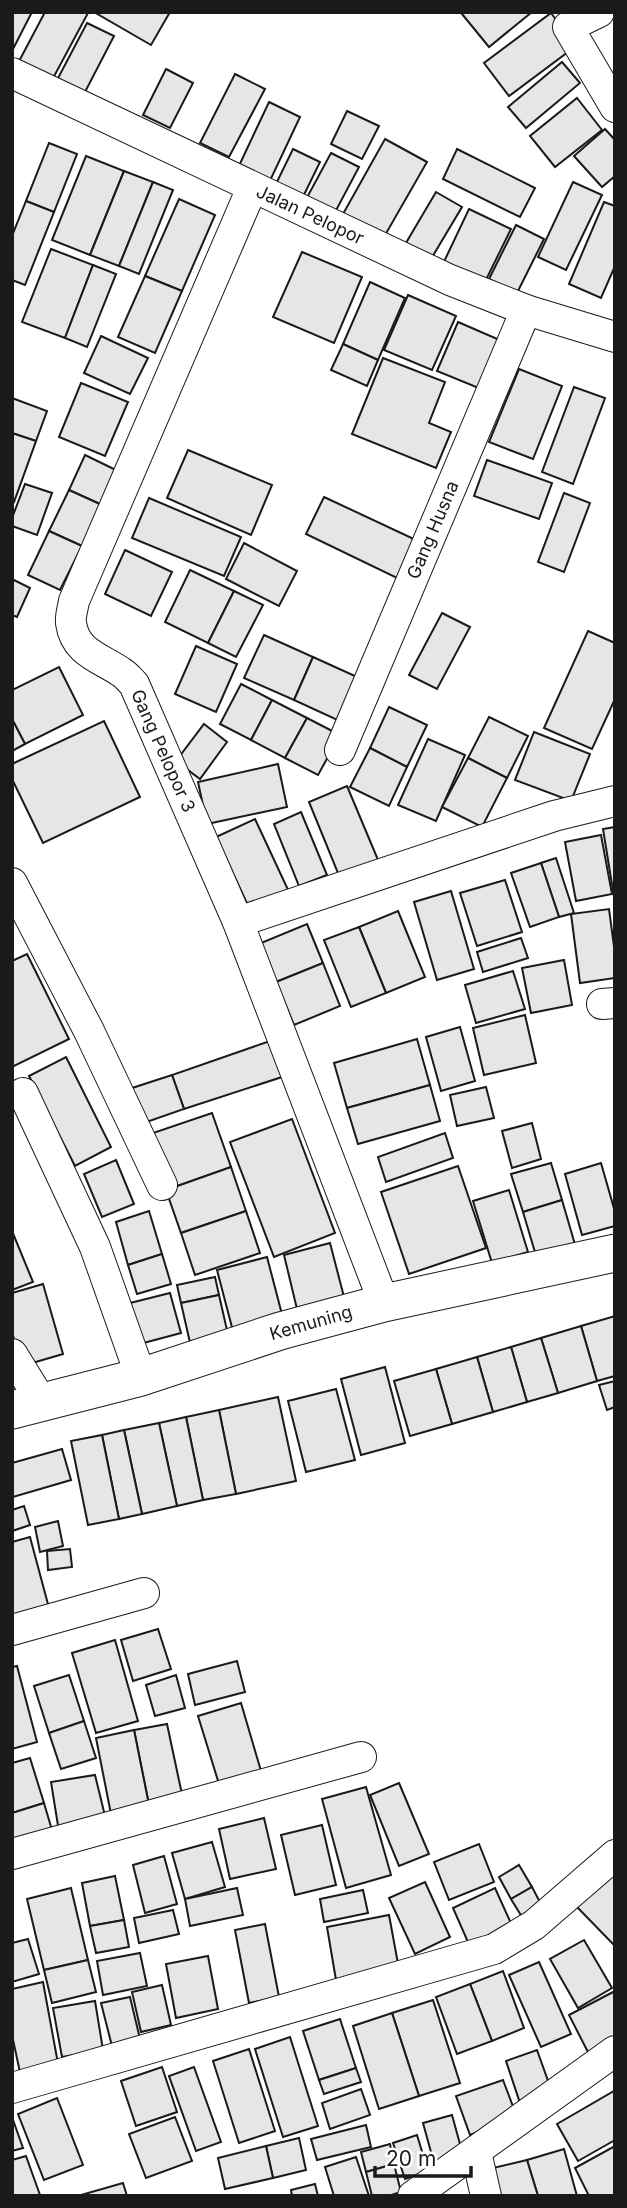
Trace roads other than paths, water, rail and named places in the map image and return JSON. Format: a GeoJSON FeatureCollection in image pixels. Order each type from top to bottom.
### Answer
{"type":"FeatureCollection","features":[{"type":"Feature","properties":{"kind":"street"},"geometry":{"type":"LineString","coordinates":[[599,12],[564,20],[615,107]]}},
{"type":"Feature","properties":{"kind":"street","name":"Jalan Pelopor"},"geometry":{"type":"LineString","coordinates":[[12,73],[450,280],[526,310],[615,337]]}},
{"type":"Feature","properties":{"kind":"street","name":"Gang Pelopor 3"},"geometry":{"type":"LineString","coordinates":[[253,188],[74,601],[70,621],[75,636],[85,651],[121,672],[134,684],[238,922],[383,1303]]}},
{"type":"Feature","properties":{"kind":"street","name":"Gang Husna"},"geometry":{"type":"LineString","coordinates":[[340,750],[526,310]]}},
{"type":"Feature","properties":{"kind":"street"},"geometry":{"type":"LineString","coordinates":[[238,922],[554,816],[615,801]]}},
{"type":"Feature","properties":{"kind":"street"},"geometry":{"type":"LineString","coordinates":[[12,883],[89,1031],[162,1185]]}},
{"type":"Feature","properties":{"kind":"street"},"geometry":{"type":"LineString","coordinates":[[23,1093],[95,1247],[141,1377]]}},
{"type":"Feature","properties":{"kind":"street","name":"Kemuning"},"geometry":{"type":"LineString","coordinates":[[27,1406],[141,1377],[280,1331],[383,1303],[615,1253]]}},
{"type":"Feature","properties":{"kind":"street"},"geometry":{"type":"LineString","coordinates":[[12,1354],[27,1406]]}},
{"type":"Feature","properties":{"kind":"street"},"geometry":{"type":"LineString","coordinates":[[12,1630],[144,1594]]}},
{"type":"Feature","properties":{"kind":"street"},"geometry":{"type":"LineString","coordinates":[[12,1854],[361,1757]]}},
{"type":"Feature","properties":{"kind":"street"},"geometry":{"type":"LineString","coordinates":[[12,2088],[494,1949],[534,1925],[615,1855]]}},
{"type":"Feature","properties":{"kind":"street"},"geometry":{"type":"LineString","coordinates":[[413,2196],[612,2058]]}},
{"type":"Feature","properties":{"kind":"street"},"geometry":{"type":"LineString","coordinates":[[476,2152],[486,2196]]}}]}
